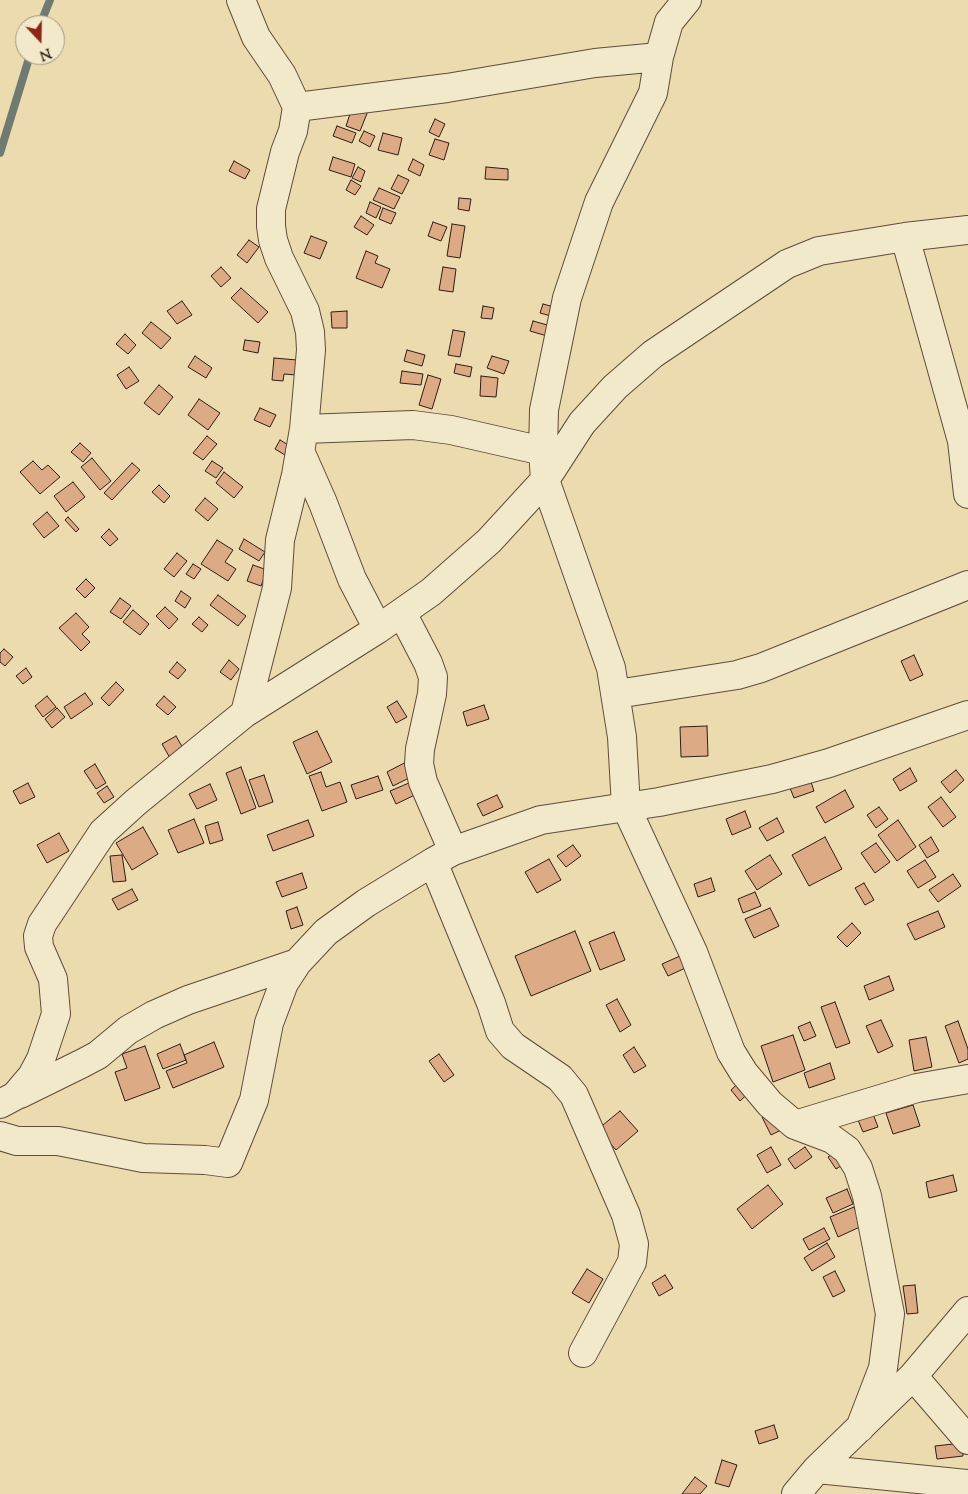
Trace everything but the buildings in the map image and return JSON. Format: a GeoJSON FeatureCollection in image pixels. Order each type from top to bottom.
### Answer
{"type":"FeatureCollection","features":[{"type":"Feature","properties":{"kind":"street"},"geometry":{"type":"LineString","coordinates":[[241,0],[256,37],[286,82],[296,107],[293,131],[285,152],[271,209],[271,226],[272,240],[279,258],[295,287],[310,332],[311,350],[302,440],[280,540],[277,588],[245,713]]}},
{"type":"Feature","properties":{"kind":"street"},"geometry":{"type":"LineString","coordinates":[[687,0],[669,22],[663,38],[653,93],[599,202],[567,298],[544,410],[543,451],[546,480],[611,668],[622,738],[626,807],[689,943],[731,1052],[744,1073],[770,1104],[795,1125],[832,1139],[847,1150],[858,1168],[867,1196],[890,1314],[883,1368],[860,1428]]}},
{"type":"Feature","properties":{"kind":"street"},"geometry":{"type":"LineString","coordinates":[[296,107],[448,88],[595,63],[659,57]]}},
{"type":"Feature","properties":{"kind":"street"},"geometry":{"type":"LineString","coordinates":[[7,1100],[24,1088],[37,1068],[56,1014],[53,980],[39,947],[38,936],[42,924],[103,832],[136,802],[245,713],[378,630],[431,592],[489,541],[546,480],[582,424],[615,387],[660,349],[786,264],[819,251],[905,237],[968,230]]}},
{"type":"Feature","properties":{"kind":"street"},"geometry":{"type":"LineString","coordinates":[[905,237],[962,441],[968,494]]}},
{"type":"Feature","properties":{"kind":"street"},"geometry":{"type":"LineString","coordinates":[[302,440],[413,425],[459,431],[543,451]]}},
{"type":"Feature","properties":{"kind":"street"},"geometry":{"type":"LineString","coordinates":[[302,440],[323,503],[352,579],[378,630]]}},
{"type":"Feature","properties":{"kind":"street"},"geometry":{"type":"LineString","coordinates":[[616,694],[753,671],[968,585]]}},
{"type":"Feature","properties":{"kind":"street"},"geometry":{"type":"LineString","coordinates":[[402,613],[433,676],[432,694],[420,749],[423,782],[443,856],[500,1031],[513,1046],[560,1078],[574,1095],[626,1216],[634,1244],[632,1262],[583,1353]]}},
{"type":"Feature","properties":{"kind":"street"},"geometry":{"type":"LineString","coordinates":[[0,1136],[17,1141],[58,1141],[144,1158],[205,1160],[228,1163],[254,1100],[269,1023],[284,983],[297,963],[326,932],[366,903],[443,856],[541,820],[626,807],[772,779],[828,763],[968,715]]}},
{"type":"Feature","properties":{"kind":"street"},"geometry":{"type":"LineString","coordinates":[[7,1100],[98,1055],[128,1030],[154,1015],[188,1000],[297,963]]}},
{"type":"Feature","properties":{"kind":"street"},"geometry":{"type":"LineString","coordinates":[[795,1125],[917,1088],[968,1079]]}},
{"type":"Feature","properties":{"kind":"street"},"geometry":{"type":"LineString","coordinates":[[796,1494],[817,1469],[913,1376],[968,1311]]}},
{"type":"Feature","properties":{"kind":"street"},"geometry":{"type":"LineString","coordinates":[[913,1376],[968,1440]]}},
{"type":"Feature","properties":{"kind":"street"},"geometry":{"type":"LineString","coordinates":[[817,1469],[968,1484]]}},
{"type":"Feature","properties":{"kind":"waterway"},"geometry":{"type":"LineString","coordinates":[[44,15],[50,0]]}},
{"type":"Feature","properties":{"kind":"waterway"},"geometry":{"type":"LineString","coordinates":[[0,153],[27,65]]}}]}
